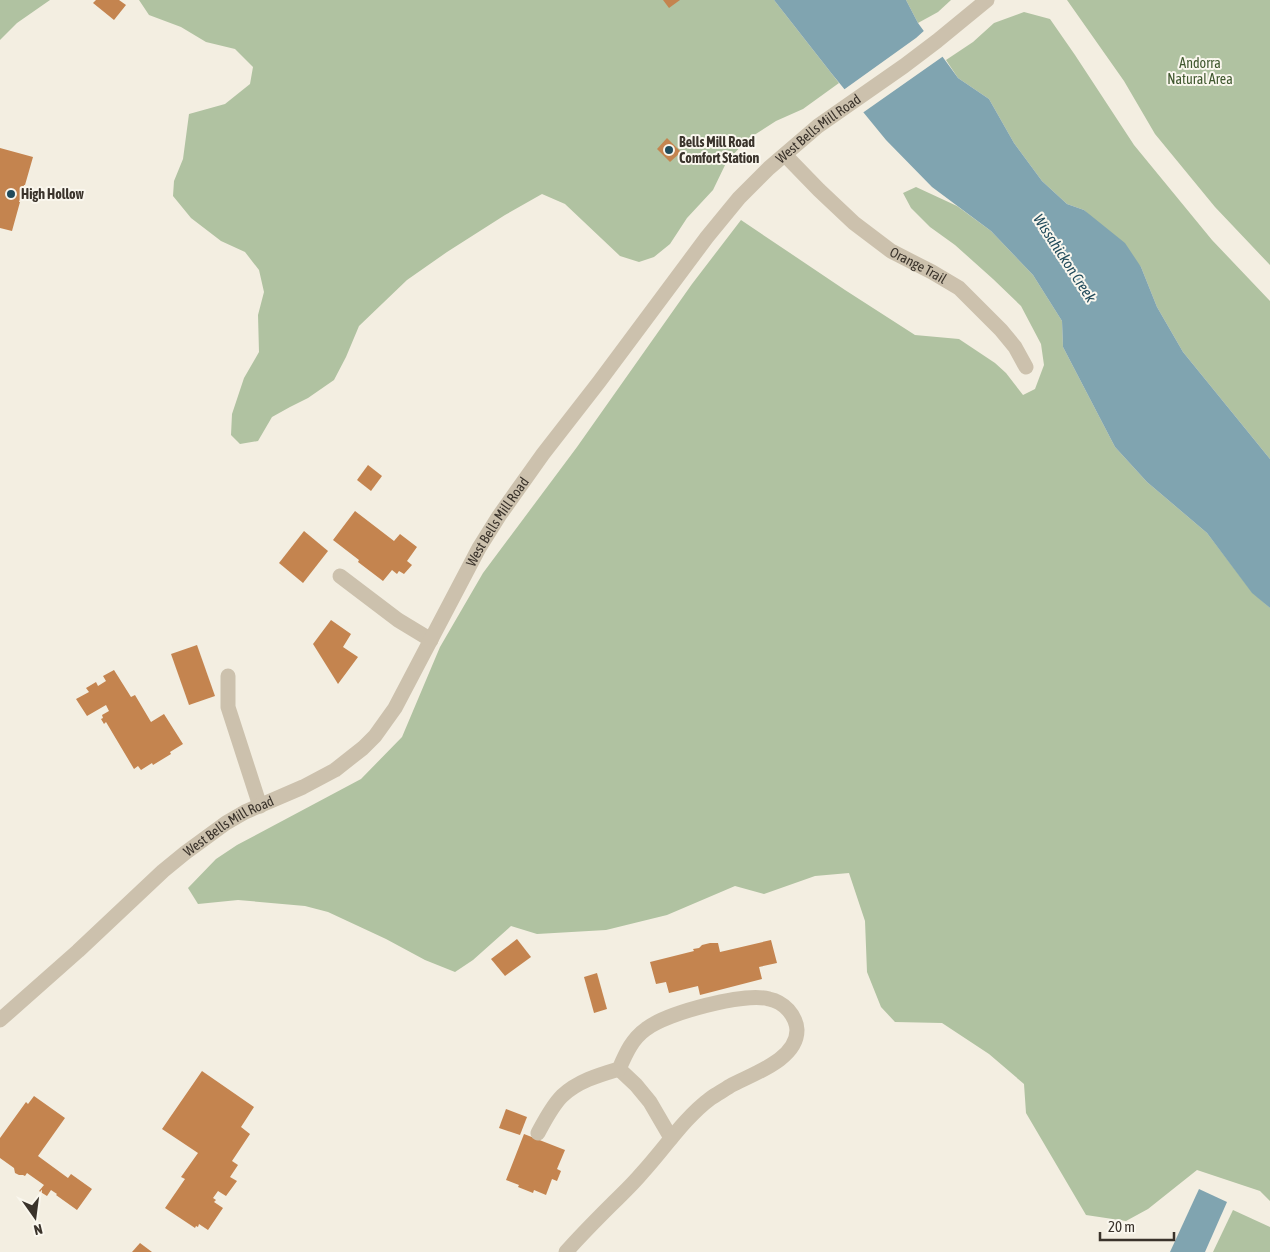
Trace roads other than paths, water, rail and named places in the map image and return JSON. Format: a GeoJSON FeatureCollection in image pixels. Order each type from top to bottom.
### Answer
{"type":"FeatureCollection","features":[{"type":"Feature","properties":{"kind":"street","name":"West Bells Mill Road"},"geometry":{"type":"LineString","coordinates":[[0,1020],[78,951],[170,865],[208,835],[245,812],[322,778],[363,748],[385,723],[395,708],[430,640],[499,516],[538,461],[707,237],[739,198],[752,184],[818,126],[904,66],[987,0]]}},
{"type":"Feature","properties":{"kind":"street","name":"Orange Trail"},"geometry":{"type":"LineString","coordinates":[[785,155],[854,223],[891,251],[959,288],[1001,330],[1015,347],[1026,367]]}},
{"type":"Feature","properties":{"kind":"street"},"geometry":{"type":"LineString","coordinates":[[340,576],[398,620],[430,640]]}},
{"type":"Feature","properties":{"kind":"street"},"geometry":{"type":"LineString","coordinates":[[228,676],[228,707],[260,806]]}},
{"type":"Feature","properties":{"kind":"street"},"geometry":{"type":"LineString","coordinates":[[538,1133],[561,1097],[576,1085],[619,1069],[627,1050],[637,1036],[648,1027],[670,1017],[697,1008],[752,997],[768,998],[779,1002],[789,1010],[795,1020],[797,1031],[790,1050],[766,1069],[729,1087],[710,1099],[671,1138],[642,1174],[566,1252]]}},
{"type":"Feature","properties":{"kind":"street"},"geometry":{"type":"LineString","coordinates":[[619,1069],[650,1102],[671,1138]]}},
{"type":"Feature","properties":{"kind":"water","name":"Wissahickon Creek"},"geometry":{"type":"Polygon","coordinates":[[[774,0],[906,0],[918,23],[958,78],[989,99],[1014,143],[1042,181],[1067,204],[1084,210],[1125,243],[1141,267],[1157,307],[1183,352],[1270,459],[1270,608],[1252,593],[1207,533],[1147,482],[1115,447],[1063,347],[1062,321],[1033,275],[991,231],[932,187],[886,140],[774,0]]]}},
{"type":"Feature","properties":{"kind":"water"},"geometry":{"type":"Polygon","coordinates":[[[1199,1189],[1227,1202],[1205,1252],[1170,1252],[1199,1189]]]}},
{"type":"Feature","properties":{"kind":"place","name":"Bells Mill Road Comfort Station"},"geometry":{"type":"Point","coordinates":[669,150]}},
{"type":"Feature","properties":{"kind":"place","name":"High Hollow"},"geometry":{"type":"Point","coordinates":[11,194]}},
{"type":"Feature","properties":{"kind":"park label","name":"Andorra Natural Area"},"geometry":{"type":"Point","coordinates":[1200,72]}}]}
